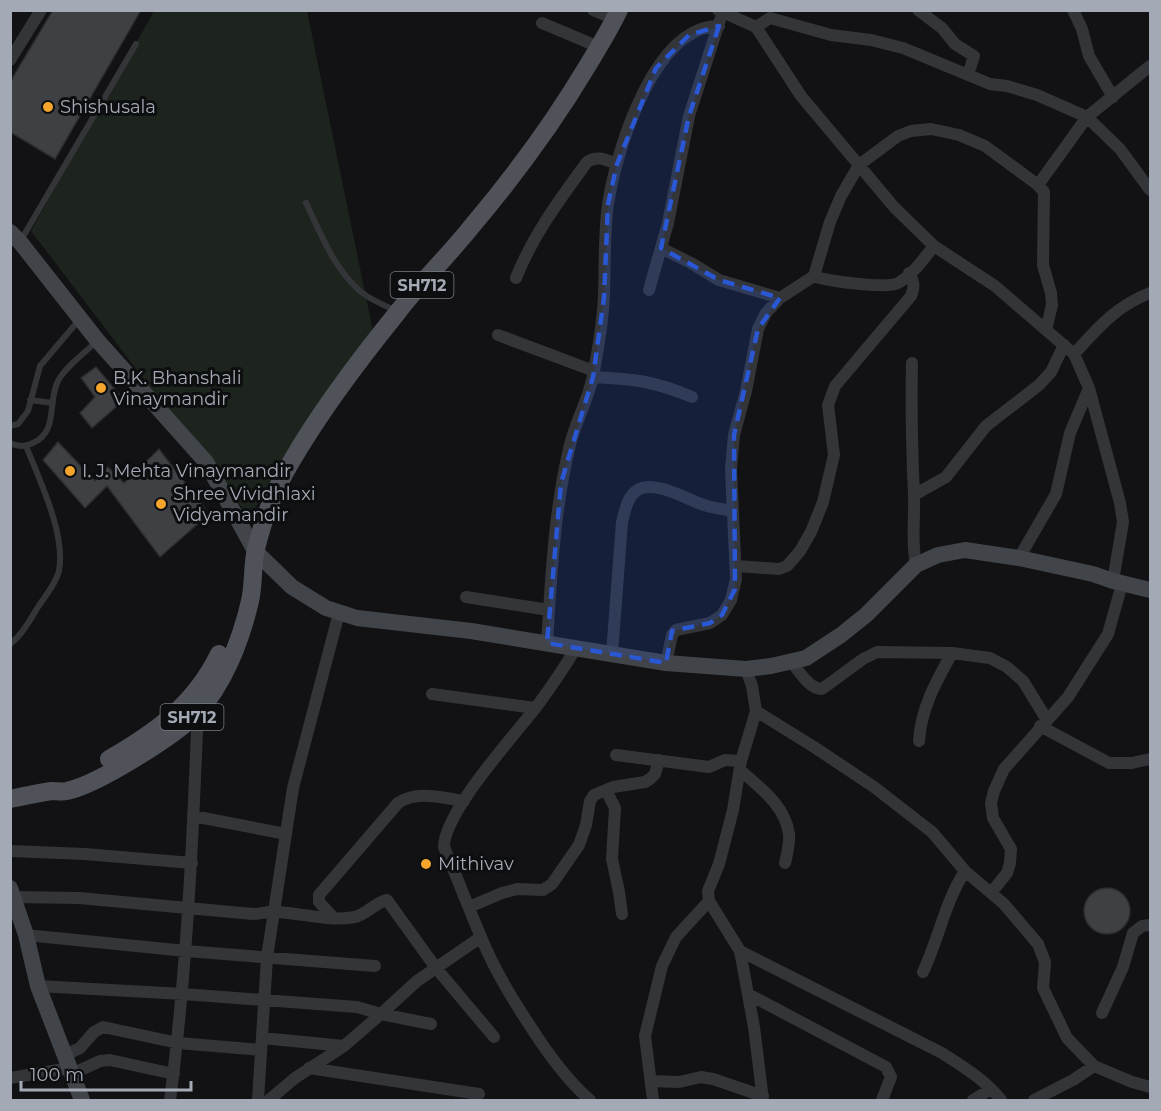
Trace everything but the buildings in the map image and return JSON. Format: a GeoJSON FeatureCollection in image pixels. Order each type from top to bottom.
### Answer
{"type":"FeatureCollection","features":[{"type":"Feature","properties":{"kind":"main road","name":"SH712"},"geometry":{"type":"LineString","coordinates":[[10,799],[53,791],[66,791],[108,773],[145,752],[219,683],[236,645],[250,602],[255,573],[255,551],[269,506],[291,462],[315,423],[398,312],[522,164],[570,95],[617,15]]}},
{"type":"Feature","properties":{"kind":"street"},"geometry":{"type":"LineString","coordinates":[[10,60],[41,10]]}},
{"type":"Feature","properties":{"kind":"street"},"geometry":{"type":"LineString","coordinates":[[593,10],[617,15]]}},
{"type":"Feature","properties":{"kind":"street"},"geometry":{"type":"LineString","coordinates":[[918,10],[942,28],[955,44],[973,55],[968,75]]}},
{"type":"Feature","properties":{"kind":"street"},"geometry":{"type":"LineString","coordinates":[[1073,10],[1082,29],[1089,57],[1113,96]]}},
{"type":"Feature","properties":{"kind":"street"},"geometry":{"type":"LineString","coordinates":[[756,27],[774,14],[831,35],[871,40],[903,48],[990,84],[1007,86],[1037,95],[1087,117],[1120,149],[1150,190]]}},
{"type":"Feature","properties":{"kind":"street"},"geometry":{"type":"LineString","coordinates":[[720,16],[756,27],[801,96],[894,207],[934,246],[995,286],[1074,354],[1089,388],[1123,522],[1118,582],[1108,634],[1068,697],[1004,769],[994,790],[991,802],[993,818],[1011,849],[1007,873],[991,893]]}},
{"type":"Feature","properties":{"kind":"street"},"geometry":{"type":"LineString","coordinates":[[547,644],[561,483],[569,446],[593,374],[604,298],[608,204],[617,164],[626,135],[656,68],[689,35],[720,16]]}},
{"type":"Feature","properties":{"kind":"street"},"geometry":{"type":"LineString","coordinates":[[649,291],[672,205],[689,116],[720,16]]}},
{"type":"Feature","properties":{"kind":"street"},"geometry":{"type":"LineString","coordinates":[[542,23],[598,47]]}},
{"type":"Feature","properties":{"kind":"street"},"geometry":{"type":"LineString","coordinates":[[1038,185],[1087,117],[1150,66]]}},
{"type":"Feature","properties":{"kind":"street"},"geometry":{"type":"LineString","coordinates":[[666,663],[672,635],[676,630],[710,623],[722,615],[735,590],[731,469],[734,435],[746,391],[758,329],[766,313],[780,298],[814,276],[830,222],[859,165],[898,136],[911,131],[931,129],[958,135],[985,146],[1038,185],[1044,192],[1043,265],[1052,305],[1046,330]]}},
{"type":"Feature","properties":{"kind":"street"},"geometry":{"type":"LineString","coordinates":[[516,278],[526,252],[557,203],[587,162],[594,158],[617,164]]}},
{"type":"Feature","properties":{"kind":"street"},"geometry":{"type":"LineString","coordinates":[[16,237],[97,340],[206,462],[255,551],[292,587],[326,609],[357,618],[471,631],[666,663],[746,669],[806,658],[842,635],[866,615],[916,565],[938,555],[965,550],[1019,558],[1093,574],[1150,590]]}},
{"type":"Feature","properties":{"kind":"street"},"geometry":{"type":"LineString","coordinates":[[814,276],[886,286],[900,282],[934,246]]}},
{"type":"Feature","properties":{"kind":"street"},"geometry":{"type":"LineString","coordinates":[[661,248],[719,280],[780,298]]}},
{"type":"Feature","properties":{"kind":"street"},"geometry":{"type":"LineString","coordinates":[[736,566],[780,569],[787,566],[800,551],[811,532],[823,502],[834,455],[828,405],[835,386],[911,296],[914,282],[909,273]]}},
{"type":"Feature","properties":{"kind":"street"},"geometry":{"type":"LineString","coordinates":[[1074,354],[1122,306],[1150,293]]}},
{"type":"Feature","properties":{"kind":"street"},"geometry":{"type":"LineString","coordinates":[[498,335],[593,374],[638,379],[663,385],[692,397]]}},
{"type":"Feature","properties":{"kind":"street"},"geometry":{"type":"LineString","coordinates":[[914,495],[946,477],[986,426],[1039,385],[1051,372],[1064,345]]}},
{"type":"Feature","properties":{"kind":"street"},"geometry":{"type":"LineString","coordinates":[[912,363],[911,464],[914,495],[912,548],[916,565]]}},
{"type":"Feature","properties":{"kind":"street"},"geometry":{"type":"LineString","coordinates":[[1019,558],[1056,494],[1070,433],[1089,388]]}},
{"type":"Feature","properties":{"kind":"street"},"geometry":{"type":"LineString","coordinates":[[612,654],[622,522],[628,503],[636,491],[645,488],[661,488],[704,505],[732,511]]}},
{"type":"Feature","properties":{"kind":"street"},"geometry":{"type":"LineString","coordinates":[[466,597],[549,610]]}},
{"type":"Feature","properties":{"kind":"street"},"geometry":{"type":"LineString","coordinates":[[258,1101],[267,957],[293,788],[339,613]]}},
{"type":"Feature","properties":{"kind":"street"},"geometry":{"type":"LineString","coordinates":[[576,648],[535,708],[464,801],[447,832],[444,847],[498,973],[521,1012],[574,1087],[590,1101]]}},
{"type":"Feature","properties":{"kind":"street"},"geometry":{"type":"LineString","coordinates":[[791,661],[817,689],[822,688],[863,658],[877,652],[952,653],[990,658],[1007,667],[1023,681],[1043,723],[1108,763],[1132,763],[1150,759]]}},
{"type":"Feature","properties":{"kind":"street"},"geometry":{"type":"LineString","coordinates":[[919,741],[920,726],[930,692],[952,653]]}},
{"type":"Feature","properties":{"kind":"street"},"geometry":{"type":"LineString","coordinates":[[651,1081],[679,1082],[700,1077],[713,1079],[763,1098],[740,951],[709,901],[708,891],[719,864],[734,810],[740,766],[756,711],[752,686],[746,669]]}},
{"type":"Feature","properties":{"kind":"street"},"geometry":{"type":"LineString","coordinates":[[432,694],[535,708]]}},
{"type":"Feature","properties":{"kind":"street"},"geometry":{"type":"LineString","coordinates":[[170,1101],[178,1043],[190,908],[197,731],[192,708]]}},
{"type":"Feature","properties":{"kind":"street"},"geometry":{"type":"LineString","coordinates":[[756,711],[874,787],[932,832],[965,871],[1004,904],[1038,944],[1045,962],[1043,988],[1067,1038],[1094,1066],[1150,1087]]}},
{"type":"Feature","properties":{"kind":"street"},"geometry":{"type":"LineString","coordinates":[[615,755],[709,767],[725,760],[740,766],[782,811],[789,835],[785,863]]}},
{"type":"Feature","properties":{"kind":"street"},"geometry":{"type":"LineString","coordinates":[[470,907],[502,893],[517,889],[543,890],[552,884],[579,845],[586,825],[590,801],[594,795],[613,787],[645,782],[655,774],[659,760]]}},
{"type":"Feature","properties":{"kind":"street"},"geometry":{"type":"LineString","coordinates":[[606,790],[615,808],[612,859],[622,914]]}},
{"type":"Feature","properties":{"kind":"street"},"geometry":{"type":"LineString","coordinates":[[334,918],[319,902],[319,895],[398,803],[415,795],[464,801]]}},
{"type":"Feature","properties":{"kind":"street"},"geometry":{"type":"LineString","coordinates":[[194,816],[286,834]]}},
{"type":"Feature","properties":{"kind":"street"},"geometry":{"type":"LineString","coordinates":[[10,851],[85,854],[192,863]]}},
{"type":"Feature","properties":{"kind":"street"},"geometry":{"type":"LineString","coordinates":[[923,972],[938,936],[947,904],[965,871]]}},
{"type":"Feature","properties":{"kind":"street"},"geometry":{"type":"LineString","coordinates":[[82,1101],[38,986],[26,935],[12,892],[253,914],[273,911],[334,918],[357,916],[368,912],[383,900],[387,900],[436,968],[494,1037]]}},
{"type":"Feature","properties":{"kind":"street"},"geometry":{"type":"LineString","coordinates":[[653,1101],[645,1036],[662,966],[676,937],[709,901]]}},
{"type":"Feature","properties":{"kind":"street"},"geometry":{"type":"LineString","coordinates":[[1102,1013],[1123,967],[1133,933],[1142,926],[1150,925]]}},
{"type":"Feature","properties":{"kind":"street"},"geometry":{"type":"LineString","coordinates":[[26,935],[375,966]]}},
{"type":"Feature","properties":{"kind":"street"},"geometry":{"type":"LineString","coordinates":[[269,1101],[277,1092],[309,1068],[344,1046],[436,968],[481,937]]}},
{"type":"Feature","properties":{"kind":"street"},"geometry":{"type":"LineString","coordinates":[[740,951],[942,1053],[992,1089],[1001,1101]]}},
{"type":"Feature","properties":{"kind":"street"},"geometry":{"type":"LineString","coordinates":[[38,986],[357,1007],[431,1024]]}},
{"type":"Feature","properties":{"kind":"street"},"geometry":{"type":"LineString","coordinates":[[748,994],[886,1067],[891,1077],[882,1101]]}},
{"type":"Feature","properties":{"kind":"street"},"geometry":{"type":"LineString","coordinates":[[69,1066],[80,1048],[94,1032],[103,1027],[178,1043],[344,1046]]}},
{"type":"Feature","properties":{"kind":"street"},"geometry":{"type":"LineString","coordinates":[[10,1078],[110,1060],[174,1074]]}},
{"type":"Feature","properties":{"kind":"street"},"geometry":{"type":"LineString","coordinates":[[1034,1101],[1094,1066]]}},
{"type":"Feature","properties":{"kind":"street"},"geometry":{"type":"LineString","coordinates":[[309,1068],[479,1094]]}},
{"type":"Feature","properties":{"kind":"street"},"geometry":{"type":"LineString","coordinates":[[973,1101],[992,1089]]}},
{"type":"Feature","properties":{"kind":"lane"},"geometry":{"type":"LineString","coordinates":[[16,237],[136,44]]}},
{"type":"Feature","properties":{"kind":"lane"},"geometry":{"type":"LineString","coordinates":[[306,203],[345,276],[367,296],[398,312]]}},
{"type":"Feature","properties":{"kind":"lane"},"geometry":{"type":"LineString","coordinates":[[10,426],[23,420],[39,366],[81,318]]}},
{"type":"Feature","properties":{"kind":"lane"},"geometry":{"type":"LineString","coordinates":[[10,443],[20,447],[26,446],[38,440],[47,431],[51,422],[54,392],[60,378],[97,340]]}},
{"type":"Feature","properties":{"kind":"lane"},"geometry":{"type":"LineString","coordinates":[[30,400],[53,403]]}},
{"type":"Feature","properties":{"kind":"lane"},"geometry":{"type":"LineString","coordinates":[[10,644],[19,636],[55,580],[59,565],[57,537],[49,505],[26,446]]}},
{"type":"Feature","properties":{"kind":"highlighted area"},"geometry":{"type":"Polygon","coordinates":[[[719,26],[689,116],[661,248],[719,280],[780,298],[758,329],[734,435],[735,589],[722,615],[710,623],[672,631],[666,663],[547,643],[549,610],[561,483],[593,377],[604,298],[608,204],[617,164],[656,68],[689,35],[719,26]]]}},
{"type":"Feature","properties":{"kind":"shaded area"},"geometry":{"type":"Polygon","coordinates":[[[154,11],[307,11],[373,331],[249,517],[31,231],[154,11]]]}},
{"type":"Feature","properties":{"kind":"place","name":"Shishusala"},"geometry":{"type":"Point","coordinates":[48,107]}},
{"type":"Feature","properties":{"kind":"place","name":"B.K. Bhanshali Vinaymandir"},"geometry":{"type":"Point","coordinates":[101,388]}},
{"type":"Feature","properties":{"kind":"place","name":"I. J. Mehta Vinaymandir"},"geometry":{"type":"Point","coordinates":[70,471]}},
{"type":"Feature","properties":{"kind":"place","name":"Shree Vividhlaxi Vidyamandir"},"geometry":{"type":"Point","coordinates":[161,504]}},
{"type":"Feature","properties":{"kind":"place","name":"Mithivav"},"geometry":{"type":"Point","coordinates":[426,864]}}]}
